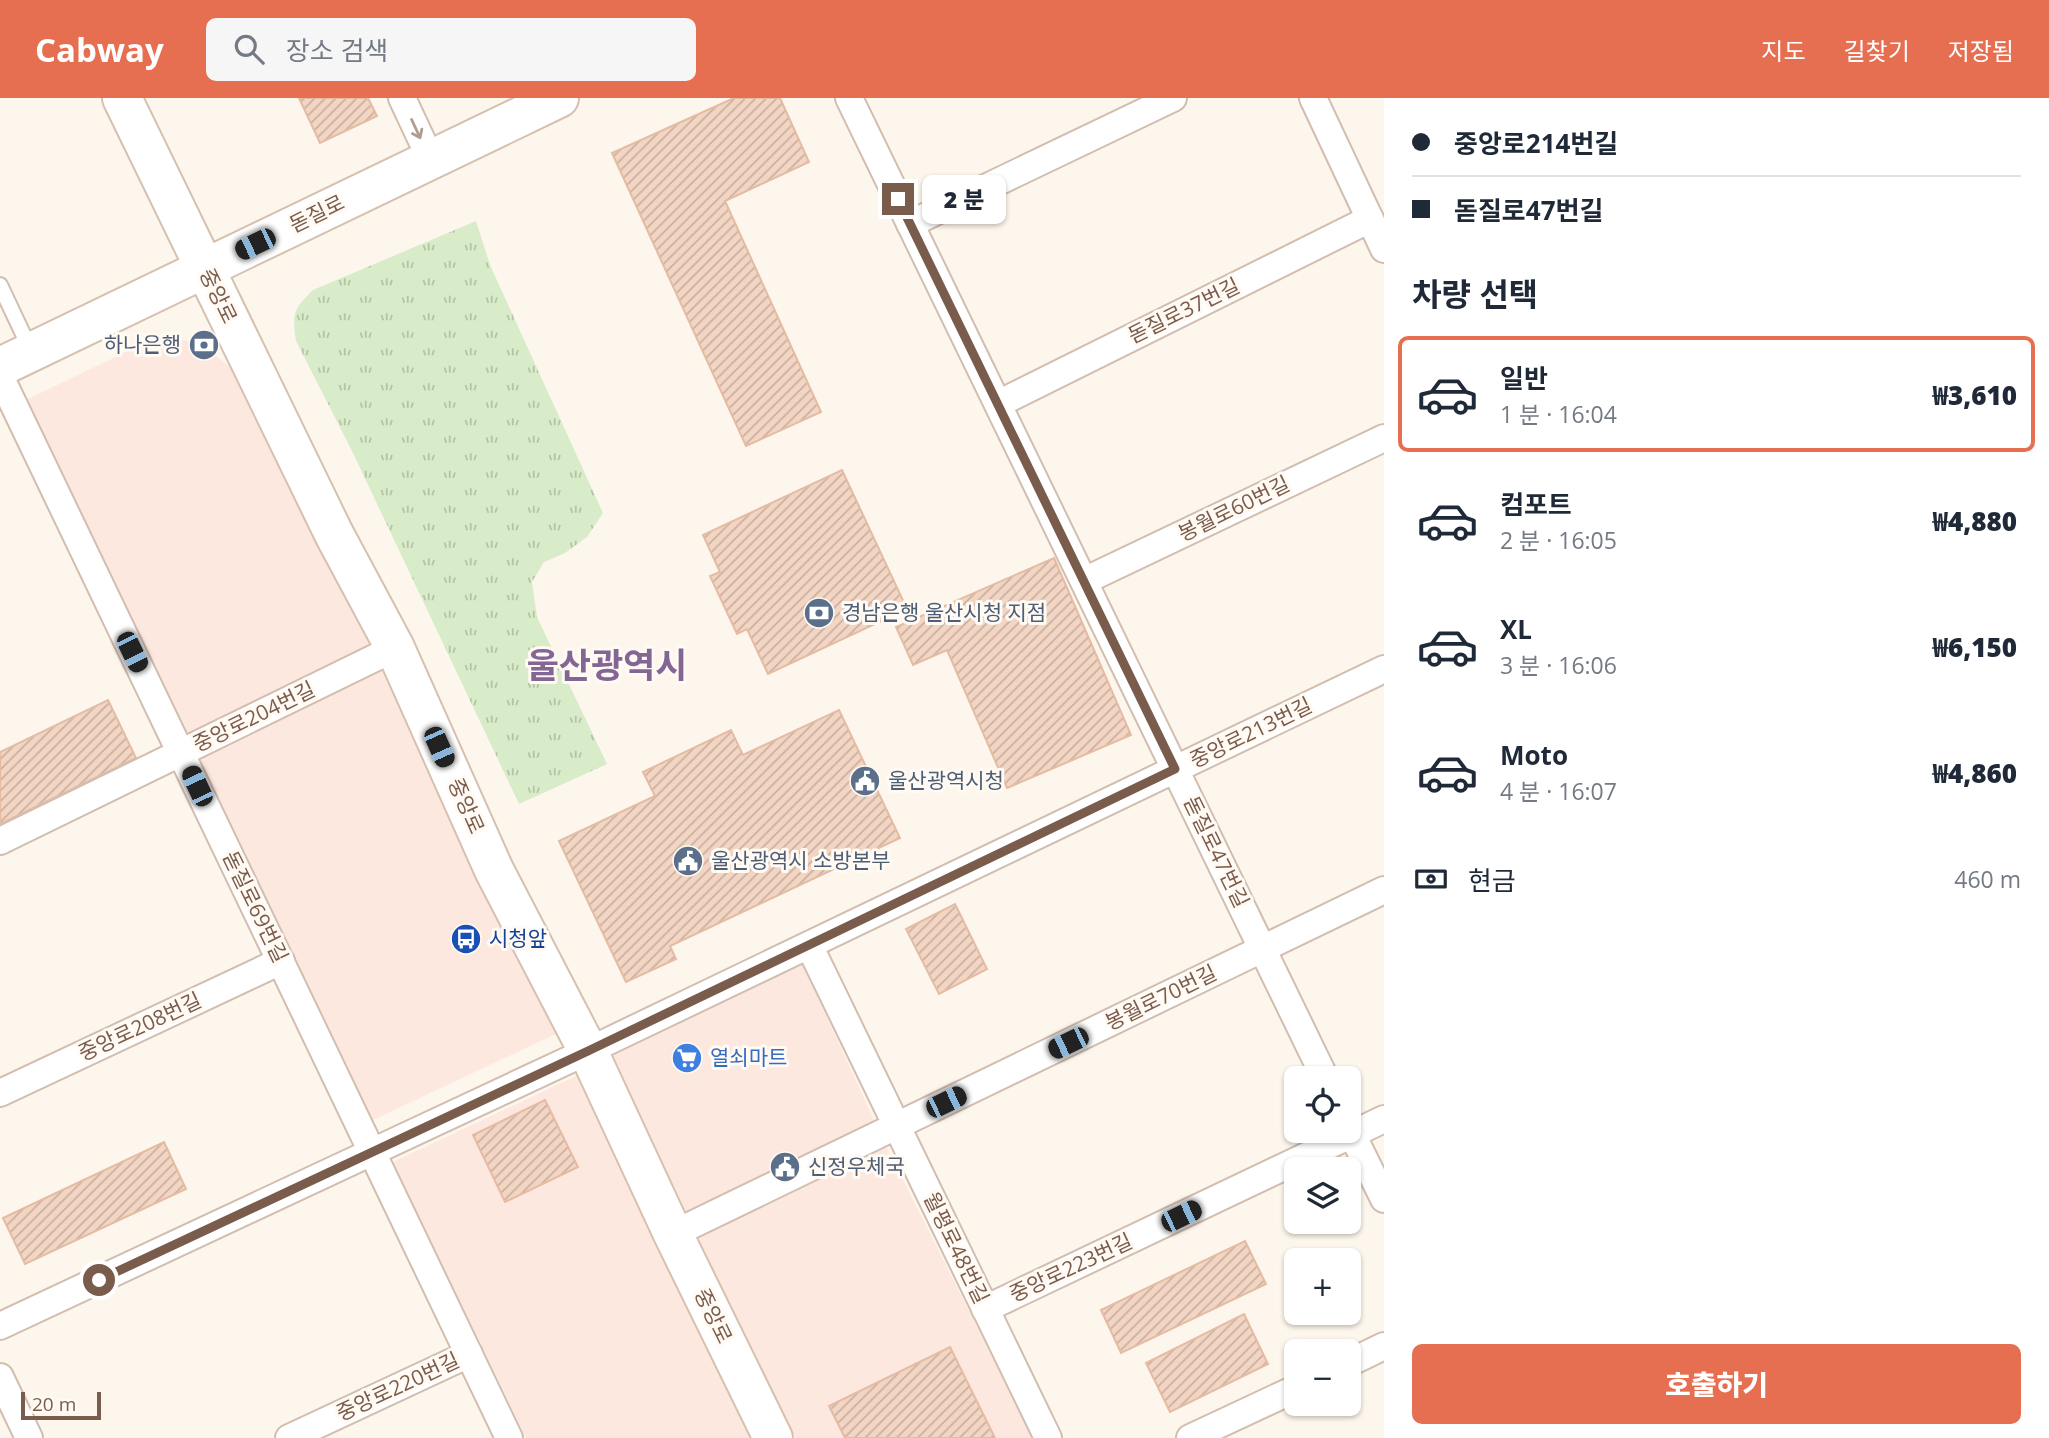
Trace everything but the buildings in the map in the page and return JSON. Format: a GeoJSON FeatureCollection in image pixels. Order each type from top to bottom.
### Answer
{"type":"FeatureCollection","features":[{"type":"Feature","properties":{"kind":"main road","name":"중앙로"},"geometry":{"type":"LineString","coordinates":[[122,98],[334,534],[395,648],[494,870],[588,1051],[673,1234],[773,1438]]}},
{"type":"Feature","properties":{"kind":"main road","name":"돋질로"},"geometry":{"type":"LineString","coordinates":[[16,359],[559,98]]}},
{"type":"Feature","properties":{"kind":"street"},"geometry":{"type":"LineString","coordinates":[[402,98],[431,160]]}},
{"type":"Feature","properties":{"kind":"street","name":"돋질로47번길"},"geometry":{"type":"LineString","coordinates":[[849,98],[1319,1066]]}},
{"type":"Feature","properties":{"kind":"street"},"geometry":{"type":"LineString","coordinates":[[910,224],[1173,98]]}},
{"type":"Feature","properties":{"kind":"street"},"geometry":{"type":"LineString","coordinates":[[1313,98],[1384,249]]}},
{"type":"Feature","properties":{"kind":"street","name":"돋질로37번길"},"geometry":{"type":"LineString","coordinates":[[998,404],[1370,219]]}},
{"type":"Feature","properties":{"kind":"street","name":"돋질로69번길"},"geometry":{"type":"LineString","coordinates":[[0,376],[509,1438]]}},
{"type":"Feature","properties":{"kind":"street","name":"봉월로60번길"},"geometry":{"type":"LineString","coordinates":[[1084,581],[1384,438]]}},
{"type":"Feature","properties":{"kind":"street","name":"중앙로204번길"},"geometry":{"type":"LineString","coordinates":[[0,841],[395,648]]}},
{"type":"Feature","properties":{"kind":"street","name":"중앙로213번길"},"geometry":{"type":"LineString","coordinates":[[0,1326],[588,1051],[1384,669]]}},
{"type":"Feature","properties":{"kind":"street","name":"봉월로70번길"},"geometry":{"type":"LineString","coordinates":[[673,1234],[1384,890]]}},
{"type":"Feature","properties":{"kind":"street","name":"월평로48번길"},"geometry":{"type":"LineString","coordinates":[[809,945],[1048,1438]]}},
{"type":"Feature","properties":{"kind":"street","name":"중앙로208번길"},"geometry":{"type":"LineString","coordinates":[[0,1093],[281,961]]}},
{"type":"Feature","properties":{"kind":"street","name":"중앙로223번길"},"geometry":{"type":"LineString","coordinates":[[1361,1127],[1384,1119]]}},
{"type":"Feature","properties":{"kind":"street","name":"중앙로223번길"},"geometry":{"type":"LineString","coordinates":[[985,1309],[1326,1143]]}},
{"type":"Feature","properties":{"kind":"street"},"geometry":{"type":"LineString","coordinates":[[1357,1143],[1384,1199]]}},
{"type":"Feature","properties":{"kind":"street"},"geometry":{"type":"LineString","coordinates":[[1361,1357],[1384,1346]]}},
{"type":"Feature","properties":{"kind":"street","name":"중앙로220번길"},"geometry":{"type":"LineString","coordinates":[[289,1438],[469,1354]]}},
{"type":"Feature","properties":{"kind":"street"},"geometry":{"type":"LineString","coordinates":[[0,1377],[29,1438]]}},
{"type":"Feature","properties":{"kind":"street"},"geometry":{"type":"LineString","coordinates":[[1190,1438],[1284,1394]]}},
{"type":"Feature","properties":{"kind":"lane"},"geometry":{"type":"LineString","coordinates":[[0,285],[16,359]]}},
{"type":"Feature","properties":{"kind":"shaded area"},"geometry":{"type":"Polygon","coordinates":[[[159,336],[184,340],[209,350],[237,373],[558,1033],[373,1120],[184,727],[25,410],[26,400],[159,336]]]}},
{"type":"Feature","properties":{"kind":"shaded area"},"geometry":{"type":"Polygon","coordinates":[[[802,963],[886,1146],[1033,1438],[796,1438],[605,1060],[802,963]]]}},
{"type":"Feature","properties":{"kind":"shaded area"},"geometry":{"type":"Polygon","coordinates":[[[578,1075],[755,1438],[526,1438],[393,1162],[578,1075]]]}},
{"type":"Feature","properties":{"kind":"green space"},"geometry":{"type":"Polygon","coordinates":[[[476,221],[490,265],[603,513],[587,537],[565,553],[544,562],[532,582],[537,617],[607,764],[519,804],[352,451],[296,341],[294,324],[301,302],[313,290],[476,221]]]}},
{"type":"Feature","properties":{"kind":"place","name":"하나은행"},"geometry":{"type":"Point","coordinates":[204,345]}},
{"type":"Feature","properties":{"kind":"place","name":"경남은행 울산시청 지점"},"geometry":{"type":"Point","coordinates":[819,613]}},
{"type":"Feature","properties":{"kind":"place","name":"울산광역시청"},"geometry":{"type":"Point","coordinates":[865,781]}},
{"type":"Feature","properties":{"kind":"place","name":"울산광역시 소방본부"},"geometry":{"type":"Point","coordinates":[688,861]}},
{"type":"Feature","properties":{"kind":"place","name":"시청앞"},"geometry":{"type":"Point","coordinates":[466,939]}},
{"type":"Feature","properties":{"kind":"place","name":"열쇠마트"},"geometry":{"type":"Point","coordinates":[687,1058]}},
{"type":"Feature","properties":{"kind":"place","name":"신정우체국"},"geometry":{"type":"Point","coordinates":[785,1167]}},
{"type":"Feature","properties":{"kind":"district","name":"울산광역시"},"geometry":{"type":"Point","coordinates":[607,666]}},
{"type":"Feature","properties":{"kind":"route"},"geometry":{"type":"LineString","coordinates":[[99,1280],[588,1051],[1175,769],[898,199]]}}]}
